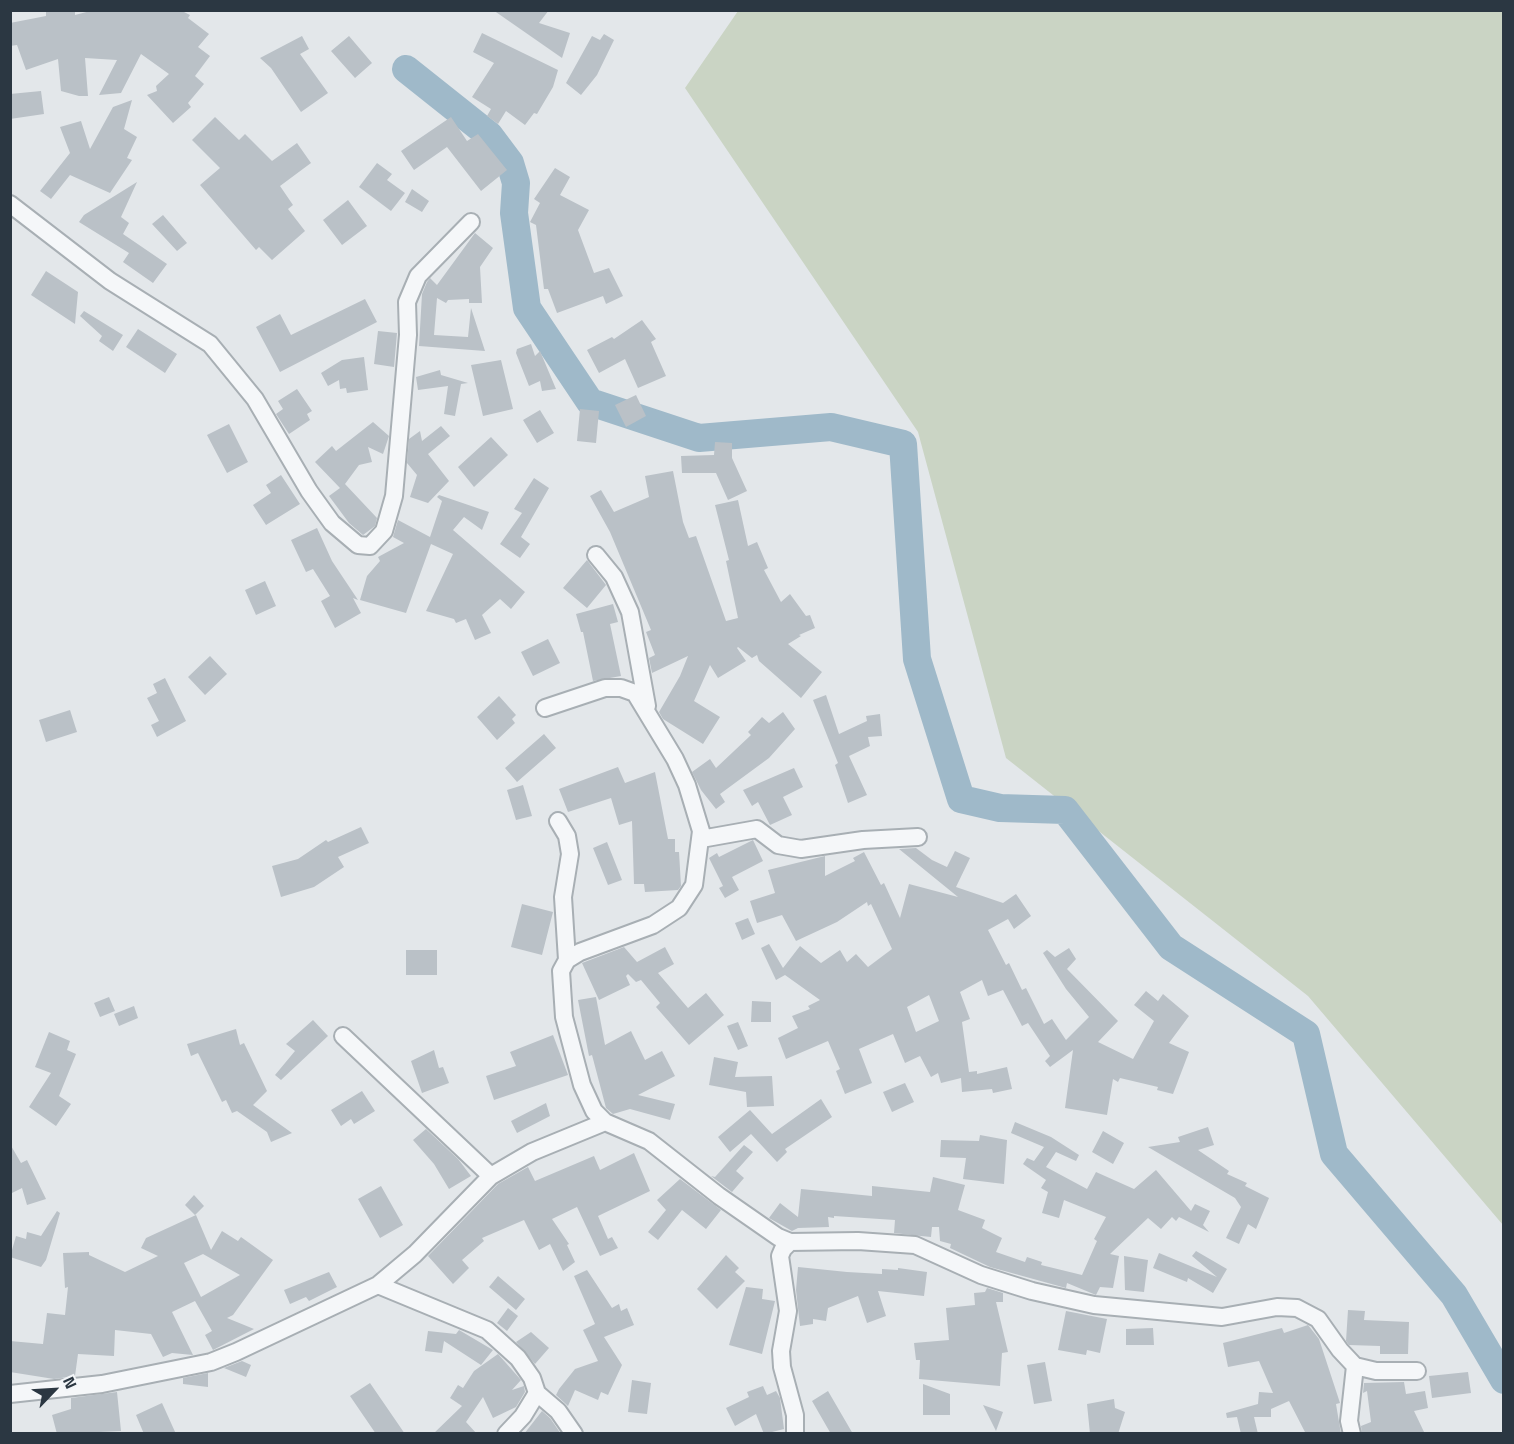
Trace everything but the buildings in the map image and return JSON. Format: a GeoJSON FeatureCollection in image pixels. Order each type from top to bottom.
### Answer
{"type":"FeatureCollection","features":[{"type":"Feature","properties":{"kind":"street"},"geometry":{"type":"LineString","coordinates":[[10,204],[110,281],[210,344],[255,399],[309,491],[332,523],[358,545],[370,546],[384,531],[394,496],[408,335],[407,302],[418,276],[471,222]]}},
{"type":"Feature","properties":{"kind":"street"},"geometry":{"type":"LineString","coordinates":[[596,555],[614,577],[630,612],[648,713]]}},
{"type":"Feature","properties":{"kind":"street"},"geometry":{"type":"LineString","coordinates":[[545,708],[587,693],[615,688],[634,693],[648,713],[687,785],[699,821],[701,839],[694,885],[679,908],[653,925],[580,951],[567,960],[561,971],[564,1017],[582,1085],[594,1112],[605,1122],[649,1141],[719,1196],[778,1238],[790,1242],[858,1241],[915,1245],[981,1275],[1032,1291],[1094,1305],[1222,1317],[1277,1307],[1297,1308],[1318,1319],[1340,1350],[1355,1366],[1376,1371],[1417,1371]]}},
{"type":"Feature","properties":{"kind":"street"},"geometry":{"type":"LineString","coordinates":[[558,821],[567,836],[570,859],[562,897],[567,960]]}},
{"type":"Feature","properties":{"kind":"street"},"geometry":{"type":"LineString","coordinates":[[701,839],[757,829],[784,848],[801,849],[918,837]]}},
{"type":"Feature","properties":{"kind":"street"},"geometry":{"type":"LineString","coordinates":[[343,1036],[491,1176]]}},
{"type":"Feature","properties":{"kind":"street"},"geometry":{"type":"LineString","coordinates":[[10,1394],[72,1389],[211,1362],[378,1284],[415,1254],[491,1176],[532,1152],[605,1122]]}},
{"type":"Feature","properties":{"kind":"street"},"geometry":{"type":"LineString","coordinates":[[790,1242],[780,1256],[788,1311],[781,1351],[782,1367],[795,1415],[795,1434]]}},
{"type":"Feature","properties":{"kind":"street"},"geometry":{"type":"LineString","coordinates":[[378,1284],[410,1300],[487,1330],[518,1358],[528,1372],[537,1393],[558,1411],[574,1434]]}},
{"type":"Feature","properties":{"kind":"street"},"geometry":{"type":"LineString","coordinates":[[1352,1434],[1349,1421],[1355,1366]]}},
{"type":"Feature","properties":{"kind":"street"},"geometry":{"type":"LineString","coordinates":[[506,1434],[523,1416],[537,1393]]}},
{"type":"Feature","properties":{"kind":"green space"},"geometry":{"type":"Polygon","coordinates":[[[738,11],[1503,11],[1503,1225],[1308,996],[1006,758],[918,432],[685,88],[738,11]]]}},
{"type":"Feature","properties":{"kind":"waterway"},"geometry":{"type":"LineString","coordinates":[[406,69],[489,135],[510,163],[516,183],[514,213],[527,308],[590,402],[699,438],[831,427],[903,444],[917,659],[961,799],[1000,808],[1065,810],[1171,947],[1306,1034],[1334,1154],[1454,1295],[1504,1380]]}}]}
